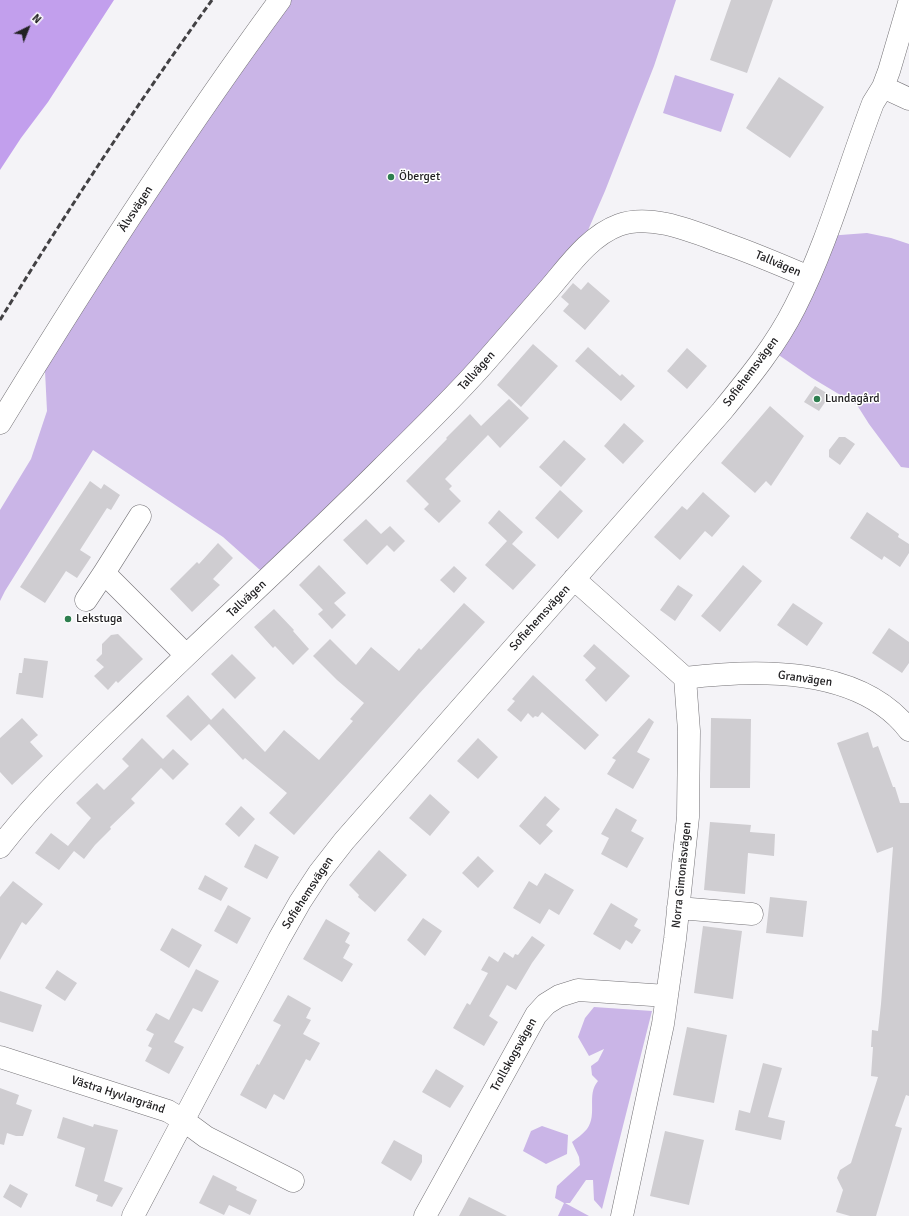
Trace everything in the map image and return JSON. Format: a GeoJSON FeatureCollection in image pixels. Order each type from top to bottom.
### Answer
{"type":"FeatureCollection","features":[{"type":"Feature","properties":{"kind":"street","name":"Älvsvägen"},"geometry":{"type":"LineString","coordinates":[[0,423],[44,351],[161,169],[280,0]]}},
{"type":"Feature","properties":{"kind":"street","name":"Sofiehemsvägen"},"geometry":{"type":"LineString","coordinates":[[133,1216],[279,939],[300,902],[319,873],[352,832],[749,379],[770,349],[810,277],[827,236],[873,103],[883,88],[909,3]]}},
{"type":"Feature","properties":{"kind":"street"},"geometry":{"type":"LineString","coordinates":[[883,88],[909,98]]}},
{"type":"Feature","properties":{"kind":"street","name":"Tallvägen"},"geometry":{"type":"LineString","coordinates":[[0,847],[20,820],[48,790],[186,655],[269,578],[422,429],[478,370],[593,240],[620,224],[636,221],[671,225],[692,231],[771,260],[810,277]]}},
{"type":"Feature","properties":{"kind":"street"},"geometry":{"type":"LineString","coordinates":[[86,600],[140,516]]}},
{"type":"Feature","properties":{"kind":"street"},"geometry":{"type":"LineString","coordinates":[[104,573],[186,655]]}},
{"type":"Feature","properties":{"kind":"street"},"geometry":{"type":"LineString","coordinates":[[574,579],[685,678]]}},
{"type":"Feature","properties":{"kind":"street","name":"Granvägen"},"geometry":{"type":"LineString","coordinates":[[685,678],[747,674],[794,676],[824,680],[860,691],[872,698],[893,713],[909,730]]}},
{"type":"Feature","properties":{"kind":"street","name":"Norra Gimonäsvägen"},"geometry":{"type":"LineString","coordinates":[[622,1216],[663,1024],[678,908],[688,809],[689,731],[685,678]]}},
{"type":"Feature","properties":{"kind":"street"},"geometry":{"type":"LineString","coordinates":[[678,908],[752,914]]}},
{"type":"Feature","properties":{"kind":"street","name":"Trollskogsvägen"},"geometry":{"type":"LineString","coordinates":[[425,1216],[536,1015],[546,1004],[559,996],[578,990],[667,996]]}},
{"type":"Feature","properties":{"kind":"street","name":"Västra Hyvlargränd"},"geometry":{"type":"LineString","coordinates":[[0,1057],[168,1111],[206,1137],[293,1181]]}},
{"type":"Feature","properties":{"kind":"shaded area"},"geometry":{"type":"Polygon","coordinates":[[[0,0],[114,0],[48,102],[21,138],[0,170],[0,0]]]}},
{"type":"Feature","properties":{"kind":"shaded area"},"geometry":{"type":"Polygon","coordinates":[[[280,0],[676,0],[654,66],[605,191],[576,258],[269,578],[223,537],[93,450],[0,601],[0,510],[31,459],[47,411],[44,351],[280,0]]]}},
{"type":"Feature","properties":{"kind":"shaded area"},"geometry":{"type":"Polygon","coordinates":[[[675,75],[734,94],[721,132],[663,113],[675,75]]]}},
{"type":"Feature","properties":{"kind":"shaded area"},"geometry":{"type":"Polygon","coordinates":[[[867,233],[891,238],[909,244],[909,468],[901,467],[869,424],[857,405],[812,378],[770,349],[827,236],[867,233]]]}},
{"type":"Feature","properties":{"kind":"shaded area"},"geometry":{"type":"Polygon","coordinates":[[[594,1007],[652,1011],[602,1209],[594,1200],[593,1180],[586,1180],[570,1203],[565,1203],[589,1216],[558,1216],[564,1203],[555,1198],[557,1186],[580,1165],[579,1157],[572,1142],[587,1129],[590,1123],[592,1117],[593,1092],[598,1081],[592,1075],[591,1066],[598,1061],[604,1049],[589,1056],[578,1037],[585,1018],[594,1007]]]}},
{"type":"Feature","properties":{"kind":"shaded area"},"geometry":{"type":"Polygon","coordinates":[[[542,1126],[568,1135],[567,1154],[546,1164],[523,1151],[531,1131],[542,1126]]]}},
{"type":"Feature","properties":{"kind":"building"},"geometry":{"type":"Polygon","coordinates":[[[731,0],[773,0],[747,73],[710,60],[731,0]]]}},
{"type":"Feature","properties":{"kind":"building"},"geometry":{"type":"Polygon","coordinates":[[[779,77],[824,107],[790,158],[746,128],[779,77]]]}},
{"type":"Feature","properties":{"kind":"building"},"geometry":{"type":"Polygon","coordinates":[[[588,282],[610,301],[585,330],[563,311],[569,304],[561,297],[573,283],[581,290],[588,282]]]}},
{"type":"Feature","properties":{"kind":"building"},"geometry":{"type":"Polygon","coordinates":[[[533,344],[558,366],[521,407],[497,385],[533,344]]]}},
{"type":"Feature","properties":{"kind":"building"},"geometry":{"type":"Polygon","coordinates":[[[588,347],[620,376],[622,374],[635,386],[621,401],[575,361],[588,347]]]}},
{"type":"Feature","properties":{"kind":"building"},"geometry":{"type":"Polygon","coordinates":[[[687,348],[707,366],[687,389],[667,371],[687,348]]]}},
{"type":"Feature","properties":{"kind":"building","name":"Lundagård"},"geometry":{"type":"Polygon","coordinates":[[[815,386],[830,395],[819,411],[804,402],[815,386]]]}},
{"type":"Feature","properties":{"kind":"building"},"geometry":{"type":"Polygon","coordinates":[[[509,399],[529,418],[500,448],[488,435],[445,479],[452,486],[449,489],[461,501],[439,523],[424,509],[429,504],[406,481],[470,414],[481,426],[509,399]]]}},
{"type":"Feature","properties":{"kind":"building"},"geometry":{"type":"Polygon","coordinates":[[[770,406],[804,436],[771,486],[766,481],[755,493],[721,463],[770,406]]]}},
{"type":"Feature","properties":{"kind":"building"},"geometry":{"type":"Polygon","coordinates":[[[624,423],[644,441],[623,464],[604,446],[624,423]]]}},
{"type":"Feature","properties":{"kind":"building"},"geometry":{"type":"Polygon","coordinates":[[[839,437],[845,437],[855,444],[840,465],[829,457],[829,450],[839,437]]]}},
{"type":"Feature","properties":{"kind":"building"},"geometry":{"type":"Polygon","coordinates":[[[564,440],[586,459],[561,487],[539,467],[564,440]]]}},
{"type":"Feature","properties":{"kind":"building"},"geometry":{"type":"Polygon","coordinates":[[[90,481],[101,489],[104,484],[120,495],[111,510],[107,508],[80,550],[91,557],[77,578],[66,571],[45,603],[20,587],[90,481]]]}},
{"type":"Feature","properties":{"kind":"building"},"geometry":{"type":"Polygon","coordinates":[[[560,490],[583,511],[558,539],[535,518],[560,490]]]}},
{"type":"Feature","properties":{"kind":"building"},"geometry":{"type":"Polygon","coordinates":[[[703,492],[730,516],[712,537],[705,531],[680,560],[654,537],[682,506],[687,510],[703,492]]]}},
{"type":"Feature","properties":{"kind":"building"},"geometry":{"type":"Polygon","coordinates":[[[499,510],[523,532],[512,544],[536,565],[513,590],[485,565],[507,541],[488,523],[499,510]]]}},
{"type":"Feature","properties":{"kind":"building"},"geometry":{"type":"Polygon","coordinates":[[[867,512],[899,534],[898,537],[909,544],[909,553],[900,567],[884,556],[882,560],[850,538],[867,512]]]}},
{"type":"Feature","properties":{"kind":"building"},"geometry":{"type":"Polygon","coordinates":[[[366,519],[381,534],[390,526],[405,541],[394,552],[387,545],[367,565],[343,540],[366,519]]]}},
{"type":"Feature","properties":{"kind":"building"},"geometry":{"type":"Polygon","coordinates":[[[218,543],[233,558],[213,579],[220,585],[192,612],[170,589],[197,562],[199,564],[218,543]]]}},
{"type":"Feature","properties":{"kind":"building"},"geometry":{"type":"Polygon","coordinates":[[[319,565],[346,593],[334,603],[346,615],[332,629],[318,614],[323,610],[299,585],[319,565]]]}},
{"type":"Feature","properties":{"kind":"building"},"geometry":{"type":"Polygon","coordinates":[[[743,565],[762,581],[720,632],[701,616],[743,565]]]}},
{"type":"Feature","properties":{"kind":"building"},"geometry":{"type":"Polygon","coordinates":[[[454,566],[467,578],[454,593],[440,580],[454,566]]]}},
{"type":"Feature","properties":{"kind":"building"},"geometry":{"type":"Polygon","coordinates":[[[678,585],[693,595],[675,621],[660,610],[678,585]]]}},
{"type":"Feature","properties":{"kind":"building"},"geometry":{"type":"Polygon","coordinates":[[[464,603],[485,622],[294,835],[269,813],[287,793],[245,758],[243,760],[209,724],[191,741],[166,716],[188,695],[211,720],[223,708],[265,752],[284,730],[319,760],[353,721],[350,719],[364,703],[337,680],[313,656],[330,639],[356,665],[371,647],[399,671],[419,648],[421,650],[464,603]]]}},
{"type":"Feature","properties":{"kind":"building"},"geometry":{"type":"Polygon","coordinates":[[[793,603],[823,623],[807,646],[777,625],[793,603]]]}},
{"type":"Feature","properties":{"kind":"building"},"geometry":{"type":"Polygon","coordinates":[[[274,609],[294,630],[293,631],[309,649],[293,665],[275,646],[273,648],[254,627],[274,609]]]}},
{"type":"Feature","properties":{"kind":"building"},"geometry":{"type":"Polygon","coordinates":[[[889,628],[909,642],[909,663],[902,673],[872,653],[889,628]]]}},
{"type":"Feature","properties":{"kind":"building"},"geometry":{"type":"Polygon","coordinates":[[[118,634],[143,659],[118,683],[116,681],[108,690],[94,676],[104,667],[96,660],[102,654],[102,644],[111,635],[118,634]]]}},
{"type":"Feature","properties":{"kind":"building"},"geometry":{"type":"Polygon","coordinates":[[[594,644],[630,676],[606,702],[585,680],[596,668],[583,656],[594,644]]]}},
{"type":"Feature","properties":{"kind":"building"},"geometry":{"type":"Polygon","coordinates":[[[232,654],[256,678],[235,699],[211,674],[232,654]]]}},
{"type":"Feature","properties":{"kind":"building"},"geometry":{"type":"Polygon","coordinates":[[[24,658],[48,661],[43,698],[16,694],[19,673],[22,673],[24,658]]]}},
{"type":"Feature","properties":{"kind":"building"},"geometry":{"type":"Polygon","coordinates":[[[533,675],[599,735],[585,750],[542,712],[538,717],[535,716],[533,718],[528,713],[521,722],[507,710],[515,701],[512,699],[533,675]]]}},
{"type":"Feature","properties":{"kind":"building"},"geometry":{"type":"Polygon","coordinates":[[[22,718],[38,735],[30,742],[43,756],[12,785],[0,772],[0,738],[22,718]]]}},
{"type":"Feature","properties":{"kind":"building"},"geometry":{"type":"Polygon","coordinates":[[[649,718],[654,722],[637,752],[650,759],[633,789],[607,774],[616,760],[612,758],[649,718]]]}},
{"type":"Feature","properties":{"kind":"building"},"geometry":{"type":"Polygon","coordinates":[[[711,718],[751,719],[750,788],[710,788],[711,718]]]}},
{"type":"Feature","properties":{"kind":"building"},"geometry":{"type":"Polygon","coordinates":[[[868,732],[873,748],[878,746],[900,803],[909,803],[909,1096],[906,1095],[895,1126],[902,1128],[876,1216],[850,1216],[836,1212],[843,1190],[837,1178],[840,1170],[851,1163],[878,1077],[871,1076],[873,1047],[871,1047],[872,1030],[878,1031],[893,847],[877,853],[837,743],[868,732]]]}},
{"type":"Feature","properties":{"kind":"building"},"geometry":{"type":"Polygon","coordinates":[[[142,738],[163,759],[173,749],[189,764],[173,780],[161,768],[131,799],[135,803],[110,827],[111,829],[84,859],[74,851],[59,870],[35,853],[51,833],[68,846],[91,818],[76,803],[97,783],[104,790],[129,766],[122,759],[142,738]]]}},
{"type":"Feature","properties":{"kind":"building"},"geometry":{"type":"Polygon","coordinates":[[[478,738],[498,757],[478,779],[457,761],[478,738]]]}},
{"type":"Feature","properties":{"kind":"building"},"geometry":{"type":"Polygon","coordinates":[[[430,794],[450,812],[430,836],[409,818],[430,794]]]}},
{"type":"Feature","properties":{"kind":"building"},"geometry":{"type":"Polygon","coordinates":[[[545,796],[560,809],[546,825],[553,831],[540,845],[519,826],[545,796]]]}},
{"type":"Feature","properties":{"kind":"building"},"geometry":{"type":"Polygon","coordinates":[[[241,806],[255,819],[239,837],[225,824],[241,806]]]}},
{"type":"Feature","properties":{"kind":"building"},"geometry":{"type":"Polygon","coordinates":[[[616,808],[637,820],[631,831],[644,838],[627,868],[601,854],[609,838],[601,834],[616,808]]]}},
{"type":"Feature","properties":{"kind":"building"},"geometry":{"type":"Polygon","coordinates":[[[710,822],[751,825],[750,832],[775,834],[774,856],[748,853],[745,894],[704,890],[710,822]]]}},
{"type":"Feature","properties":{"kind":"building"},"geometry":{"type":"Polygon","coordinates":[[[255,844],[279,857],[267,879],[244,867],[255,844]]]}},
{"type":"Feature","properties":{"kind":"building"},"geometry":{"type":"Polygon","coordinates":[[[379,850],[407,875],[375,912],[358,897],[359,895],[349,885],[379,850]]]}},
{"type":"Feature","properties":{"kind":"building"},"geometry":{"type":"Polygon","coordinates":[[[478,856],[494,871],[478,888],[462,873],[478,856]]]}},
{"type":"Feature","properties":{"kind":"building"},"geometry":{"type":"Polygon","coordinates":[[[545,873],[574,890],[559,915],[549,909],[540,924],[513,908],[529,881],[537,886],[545,873]]]}},
{"type":"Feature","properties":{"kind":"building"},"geometry":{"type":"Polygon","coordinates":[[[205,875],[228,888],[221,901],[198,889],[205,875]]]}},
{"type":"Feature","properties":{"kind":"building"},"geometry":{"type":"Polygon","coordinates":[[[13,881],[43,904],[26,925],[22,922],[0,960],[0,897],[13,881]]]}},
{"type":"Feature","properties":{"kind":"building"},"geometry":{"type":"Polygon","coordinates":[[[770,897],[807,901],[803,937],[766,933],[770,897]]]}},
{"type":"Feature","properties":{"kind":"building"},"geometry":{"type":"Polygon","coordinates":[[[611,903],[638,919],[634,926],[641,930],[632,944],[626,940],[620,950],[593,934],[611,903]]]}},
{"type":"Feature","properties":{"kind":"building"},"geometry":{"type":"Polygon","coordinates":[[[228,905],[251,918],[237,944],[214,931],[228,905]]]}},
{"type":"Feature","properties":{"kind":"building"},"geometry":{"type":"Polygon","coordinates":[[[423,918],[442,931],[425,956],[407,940],[423,918]]]}},
{"type":"Feature","properties":{"kind":"building"},"geometry":{"type":"Polygon","coordinates":[[[326,919],[350,933],[345,942],[350,945],[343,958],[353,964],[342,982],[303,959],[326,919]]]}},
{"type":"Feature","properties":{"kind":"building"},"geometry":{"type":"Polygon","coordinates":[[[703,926],[742,931],[733,999],[694,993],[703,926]]]}},
{"type":"Feature","properties":{"kind":"building"},"geometry":{"type":"Polygon","coordinates":[[[172,928],[202,945],[189,968],[160,950],[172,928]]]}},
{"type":"Feature","properties":{"kind":"building"},"geometry":{"type":"Polygon","coordinates":[[[532,936],[545,945],[516,990],[507,985],[489,1016],[498,1022],[484,1046],[453,1028],[467,1003],[470,1005],[488,973],[481,970],[489,956],[498,962],[504,952],[513,958],[515,954],[518,955],[532,936]]]}},
{"type":"Feature","properties":{"kind":"building"},"geometry":{"type":"Polygon","coordinates":[[[196,969],[219,981],[202,1012],[193,1008],[174,1042],[184,1047],[169,1074],[145,1061],[152,1048],[148,1046],[154,1034],[146,1030],[156,1013],[169,1020],[196,969]]]}},
{"type":"Feature","properties":{"kind":"building"},"geometry":{"type":"Polygon","coordinates":[[[57,970],[77,983],[65,1001],[45,988],[57,970]]]}},
{"type":"Feature","properties":{"kind":"building"},"geometry":{"type":"Polygon","coordinates":[[[0,991],[42,1005],[33,1032],[0,1022],[0,991]]]}},
{"type":"Feature","properties":{"kind":"building"},"geometry":{"type":"Polygon","coordinates":[[[288,995],[311,1008],[306,1018],[311,1020],[303,1034],[320,1043],[310,1061],[306,1059],[284,1100],[274,1094],[266,1109],[240,1095],[257,1064],[259,1065],[281,1025],[273,1021],[288,995]]]}},
{"type":"Feature","properties":{"kind":"building"},"geometry":{"type":"Polygon","coordinates":[[[687,1027],[727,1035],[714,1103],[673,1095],[687,1027]]]}},
{"type":"Feature","properties":{"kind":"building"},"geometry":{"type":"Polygon","coordinates":[[[763,1063],[782,1068],[768,1117],[785,1121],[781,1140],[735,1130],[739,1110],[750,1113],[763,1063]]]}},
{"type":"Feature","properties":{"kind":"building"},"geometry":{"type":"Polygon","coordinates":[[[436,1069],[464,1086],[450,1108],[422,1092],[436,1069]]]}},
{"type":"Feature","properties":{"kind":"building"},"geometry":{"type":"Polygon","coordinates":[[[0,1088],[19,1095],[16,1104],[32,1110],[23,1136],[16,1136],[7,1133],[4,1145],[0,1144],[0,1088]]]}},
{"type":"Feature","properties":{"kind":"building"},"geometry":{"type":"Polygon","coordinates":[[[63,1117],[93,1127],[94,1124],[118,1130],[104,1181],[123,1188],[112,1207],[96,1201],[98,1195],[75,1186],[85,1148],[57,1138],[63,1117]]]}},
{"type":"Feature","properties":{"kind":"building"},"geometry":{"type":"Polygon","coordinates":[[[665,1131],[704,1140],[689,1205],[650,1196],[665,1131]]]}},
{"type":"Feature","properties":{"kind":"building"},"geometry":{"type":"Polygon","coordinates":[[[394,1140],[422,1155],[422,1162],[411,1181],[381,1163],[394,1140]]]}},
{"type":"Feature","properties":{"kind":"building"},"geometry":{"type":"Polygon","coordinates":[[[213,1175],[237,1187],[236,1190],[257,1200],[250,1215],[229,1205],[224,1215],[199,1203],[213,1175]]]}},
{"type":"Feature","properties":{"kind":"building"},"geometry":{"type":"Polygon","coordinates":[[[10,1184],[28,1194],[21,1208],[3,1197],[10,1184]]]}},
{"type":"Feature","properties":{"kind":"building"},"geometry":{"type":"Polygon","coordinates":[[[469,1197],[507,1216],[459,1216],[469,1197]]]}},
{"type":"Feature","properties":{"kind":"railway"},"geometry":{"type":"LineString","coordinates":[[0,320],[103,158],[212,0]]}},
{"type":"Feature","properties":{"kind":"place","name":"Öberget"},"geometry":{"type":"Point","coordinates":[391,177]}},
{"type":"Feature","properties":{"kind":"place","name":"Lundagård"},"geometry":{"type":"Point","coordinates":[817,399]}},
{"type":"Feature","properties":{"kind":"place","name":"Lekstuga"},"geometry":{"type":"Point","coordinates":[68,619]}}]}
